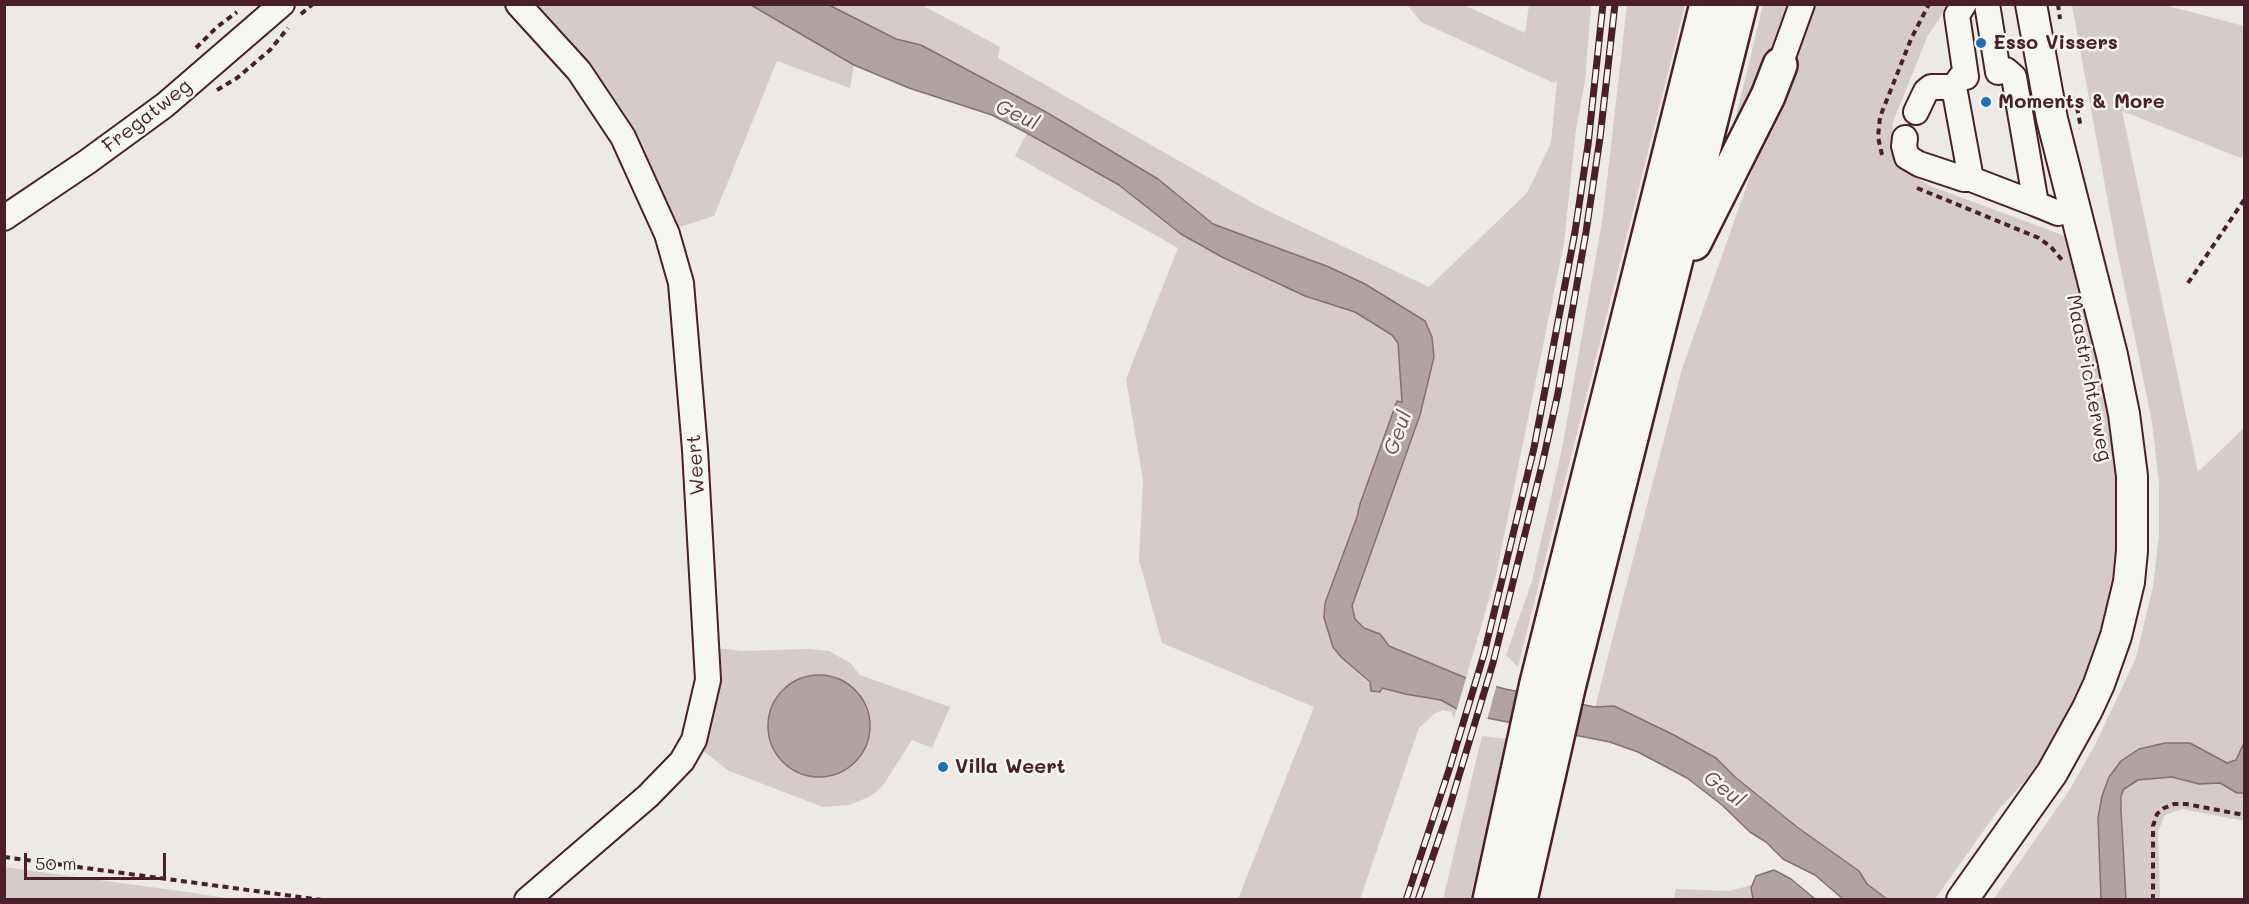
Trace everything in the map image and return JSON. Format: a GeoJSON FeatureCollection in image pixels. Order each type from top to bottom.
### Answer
{"type":"FeatureCollection","features":[{"type":"Feature","properties":{"kind":"highway"},"geometry":{"type":"LineString","coordinates":[[1490,900],[1539,744],[1707,4]]}},
{"type":"Feature","properties":{"kind":"highway"},"geometry":{"type":"LineString","coordinates":[[1553,686],[1668,293],[1740,4]]}},
{"type":"Feature","properties":{"kind":"highway"},"geometry":{"type":"LineString","coordinates":[[1668,293],[1724,184],[1780,66]]}},
{"type":"Feature","properties":{"kind":"highway"},"geometry":{"type":"LineString","coordinates":[[1520,900],[1539,744]]}},
{"type":"Feature","properties":{"kind":"main road","name":"Maastrichterweg"},"geometry":{"type":"LineString","coordinates":[[1962,900],[2052,773],[2081,721],[2108,660],[2129,582],[2133,514],[2129,446],[2112,355],[2052,118],[2031,4]]}},
{"type":"Feature","properties":{"kind":"street","name":"Fregatweg"},"geometry":{"type":"LineString","coordinates":[[4,218],[87,162],[165,105],[282,4]]}},
{"type":"Feature","properties":{"kind":"street","name":"Weert"},"geometry":{"type":"LineString","coordinates":[[518,4],[579,71],[623,137],[667,234],[681,283],[695,450],[708,680],[694,740],[682,761],[648,796],[526,900]]}},
{"type":"Feature","properties":{"kind":"street"},"geometry":{"type":"LineString","coordinates":[[1780,66],[1802,4]]}},
{"type":"Feature","properties":{"kind":"street"},"geometry":{"type":"LineString","coordinates":[[1964,4],[1957,15],[1975,77]]}},
{"type":"Feature","properties":{"kind":"street"},"geometry":{"type":"LineString","coordinates":[[1970,4],[1975,77],[1971,179]]}},
{"type":"Feature","properties":{"kind":"street"},"geometry":{"type":"LineString","coordinates":[[1975,77],[1987,4]]}},
{"type":"Feature","properties":{"kind":"street"},"geometry":{"type":"LineString","coordinates":[[1916,112],[1926,91],[1931,87],[2006,70],[2014,77],[2036,204]]}},
{"type":"Feature","properties":{"kind":"street"},"geometry":{"type":"LineString","coordinates":[[1905,138],[1904,146],[1907,157],[1919,164],[1964,179],[1971,179],[2058,213],[2074,209]]}},
{"type":"Feature","properties":{"kind":"path"},"geometry":{"type":"LineString","coordinates":[[1887,162],[1879,146],[1880,117],[1911,39],[1929,4]]}},
{"type":"Feature","properties":{"kind":"path"},"geometry":{"type":"LineString","coordinates":[[2058,4],[2061,21]]}},
{"type":"Feature","properties":{"kind":"path"},"geometry":{"type":"LineString","coordinates":[[2074,93],[2083,136]]}},
{"type":"Feature","properties":{"kind":"path"},"geometry":{"type":"LineString","coordinates":[[1912,185],[2039,238],[2056,252],[2064,266]]}},
{"type":"Feature","properties":{"kind":"path"},"geometry":{"type":"LineString","coordinates":[[2188,283],[2244,200]]}},
{"type":"Feature","properties":{"kind":"path"},"geometry":{"type":"LineString","coordinates":[[2153,900],[2153,826],[2157,814],[2174,804],[2186,804],[2244,815]]}},
{"type":"Feature","properties":{"kind":"path"},"geometry":{"type":"LineString","coordinates":[[4,856],[322,900]]}},
{"type":"Feature","properties":{"kind":"shaded area"},"geometry":{"type":"Polygon","coordinates":[[[528,5],[751,5],[854,65],[850,88],[777,61],[714,216],[676,228],[616,101],[528,5]]]}},
{"type":"Feature","properties":{"kind":"shaded area"},"geometry":{"type":"Polygon","coordinates":[[[829,5],[922,5],[1000,47],[998,58],[1262,208],[1429,287],[1527,193],[1551,143],[1557,81],[1554,83],[1421,22],[1407,5],[1464,5],[1525,33],[1529,5],[1591,5],[1585,81],[1576,129],[1564,243],[1496,575],[1466,678],[1389,646],[1380,634],[1364,628],[1355,619],[1352,606],[1420,415],[1389,299],[1365,284],[1329,267],[1213,224],[1158,179],[1046,112],[921,45],[897,39],[829,5]]]}},
{"type":"Feature","properties":{"kind":"shaded area"},"geometry":{"type":"Polygon","coordinates":[[[1627,5],[1685,5],[1518,667],[1506,655],[1532,581],[1562,449],[1603,216],[1627,5]]]}},
{"type":"Feature","properties":{"kind":"shaded area"},"geometry":{"type":"Polygon","coordinates":[[[1763,5],[1794,5],[1731,137],[1763,5]]]}},
{"type":"Feature","properties":{"kind":"shaded area"},"geometry":{"type":"Polygon","coordinates":[[[1811,5],[1949,5],[1928,35],[1893,122],[1892,145],[1900,167],[1930,186],[2068,237],[2083,290],[2120,459],[2117,574],[2093,664],[2067,719],[2039,767],[1999,809],[1935,899],[1887,900],[1867,884],[1859,871],[1797,827],[1735,777],[1716,758],[1595,707],[1682,369],[1754,165],[1757,141],[1811,5]]]}},
{"type":"Feature","properties":{"kind":"shaded area"},"geometry":{"type":"Polygon","coordinates":[[[2072,5],[2164,5],[2244,26],[2244,153],[2241,158],[2122,111],[2198,472],[2244,428],[2244,743],[2236,760],[2227,763],[2190,743],[2165,743],[2121,761],[2109,777],[2102,796],[2101,899],[1993,900],[2069,791],[2095,745],[2136,658],[2153,586],[2159,535],[2159,484],[2152,422],[2115,240],[2072,5]]]}},
{"type":"Feature","properties":{"kind":"shaded area"},"geometry":{"type":"Polygon","coordinates":[[[1027,133],[1119,185],[1222,257],[1305,296],[1355,312],[1392,335],[1398,343],[1402,402],[1397,402],[1325,603],[1341,657],[1371,685],[1441,700],[1457,709],[1454,718],[1451,712],[1442,710],[1419,728],[1360,899],[1238,899],[1314,707],[1162,643],[1139,560],[1143,480],[1126,379],[1178,248],[1015,156],[1027,133]]]}},
{"type":"Feature","properties":{"kind":"shaded area"},"geometry":{"type":"Polygon","coordinates":[[[716,648],[742,651],[809,649],[829,651],[850,663],[860,675],[950,707],[932,748],[912,740],[882,787],[869,797],[849,805],[823,807],[729,771],[702,750],[716,648]]]}},
{"type":"Feature","properties":{"kind":"shaded area"},"geometry":{"type":"Polygon","coordinates":[[[1482,736],[1507,739],[1470,899],[1443,899],[1482,736]]]}},
{"type":"Feature","properties":{"kind":"shaded area"},"geometry":{"type":"Polygon","coordinates":[[[2172,777],[2199,784],[2220,783],[2237,793],[2244,793],[2244,821],[2182,809],[2165,815],[2158,832],[2160,899],[2126,899],[2121,796],[2124,789],[2138,780],[2172,777]]]}},
{"type":"Feature","properties":{"kind":"shaded area"},"geometry":{"type":"Polygon","coordinates":[[[4,867],[194,893],[231,899],[5,899],[4,867]]]}},
{"type":"Feature","properties":{"kind":"shaded area"},"geometry":{"type":"Polygon","coordinates":[[[1752,885],[1753,899],[1673,900],[1676,889],[1729,891],[1752,885]]]}},
{"type":"Feature","properties":{"kind":"water","name":"Geul"},"geometry":{"type":"Polygon","coordinates":[[[751,5],[829,5],[896,39],[921,45],[1046,112],[1158,179],[1213,224],[1329,267],[1365,284],[1425,321],[1432,337],[1434,357],[1420,415],[1352,606],[1355,619],[1364,628],[1380,634],[1389,646],[1466,678],[1505,689],[1595,707],[1614,706],[1672,734],[1716,758],[1735,777],[1797,827],[1859,871],[1867,884],[1887,899],[1843,899],[1815,875],[1783,859],[1766,842],[1750,832],[1722,805],[1687,778],[1638,752],[1610,742],[1487,718],[1457,709],[1441,700],[1382,688],[1380,692],[1371,691],[1370,682],[1333,647],[1324,618],[1325,603],[1397,401],[1402,402],[1398,343],[1392,335],[1355,312],[1305,296],[1222,257],[1181,234],[1119,185],[1027,133],[992,115],[909,88],[854,65],[751,5]]]}},
{"type":"Feature","properties":{"kind":"water"},"geometry":{"type":"Polygon","coordinates":[[[819,675],[839,679],[855,690],[866,706],[870,726],[866,746],[855,762],[839,773],[819,777],[799,773],[783,762],[772,746],[768,726],[772,706],[783,690],[799,679],[819,675]]]}},
{"type":"Feature","properties":{"kind":"water"},"geometry":{"type":"Polygon","coordinates":[[[2165,743],[2190,743],[2227,763],[2236,760],[2244,743],[2244,793],[2237,793],[2220,783],[2199,784],[2172,777],[2138,780],[2124,789],[2121,796],[2121,810],[2126,899],[2101,899],[2098,818],[2102,796],[2109,777],[2121,761],[2139,749],[2165,743]]]}},
{"type":"Feature","properties":{"kind":"water"},"geometry":{"type":"Polygon","coordinates":[[[1774,870],[1791,879],[1815,899],[1753,899],[1751,888],[1756,876],[1774,870]]]}},
{"type":"Feature","properties":{"kind":"pier"},"geometry":{"type":"Polygon","coordinates":[[[1467,675],[1497,684],[1487,720],[1456,712],[1467,675]]]}},
{"type":"Feature","properties":{"kind":"railway"},"geometry":{"type":"LineString","coordinates":[[1406,900],[1484,654],[1534,448],[1575,232],[1588,145],[1603,4]]}},
{"type":"Feature","properties":{"kind":"railway"},"geometry":{"type":"LineString","coordinates":[[1418,900],[1448,812],[1493,663],[1558,393],[1600,138],[1615,4]]}},
{"type":"Feature","properties":{"kind":"place","name":"Esso Vissers"},"geometry":{"type":"Point","coordinates":[1981,43]}},
{"type":"Feature","properties":{"kind":"place","name":"Moments & More"},"geometry":{"type":"Point","coordinates":[1986,102]}},
{"type":"Feature","properties":{"kind":"place","name":"Villa Weert"},"geometry":{"type":"Point","coordinates":[943,767]}}]}
